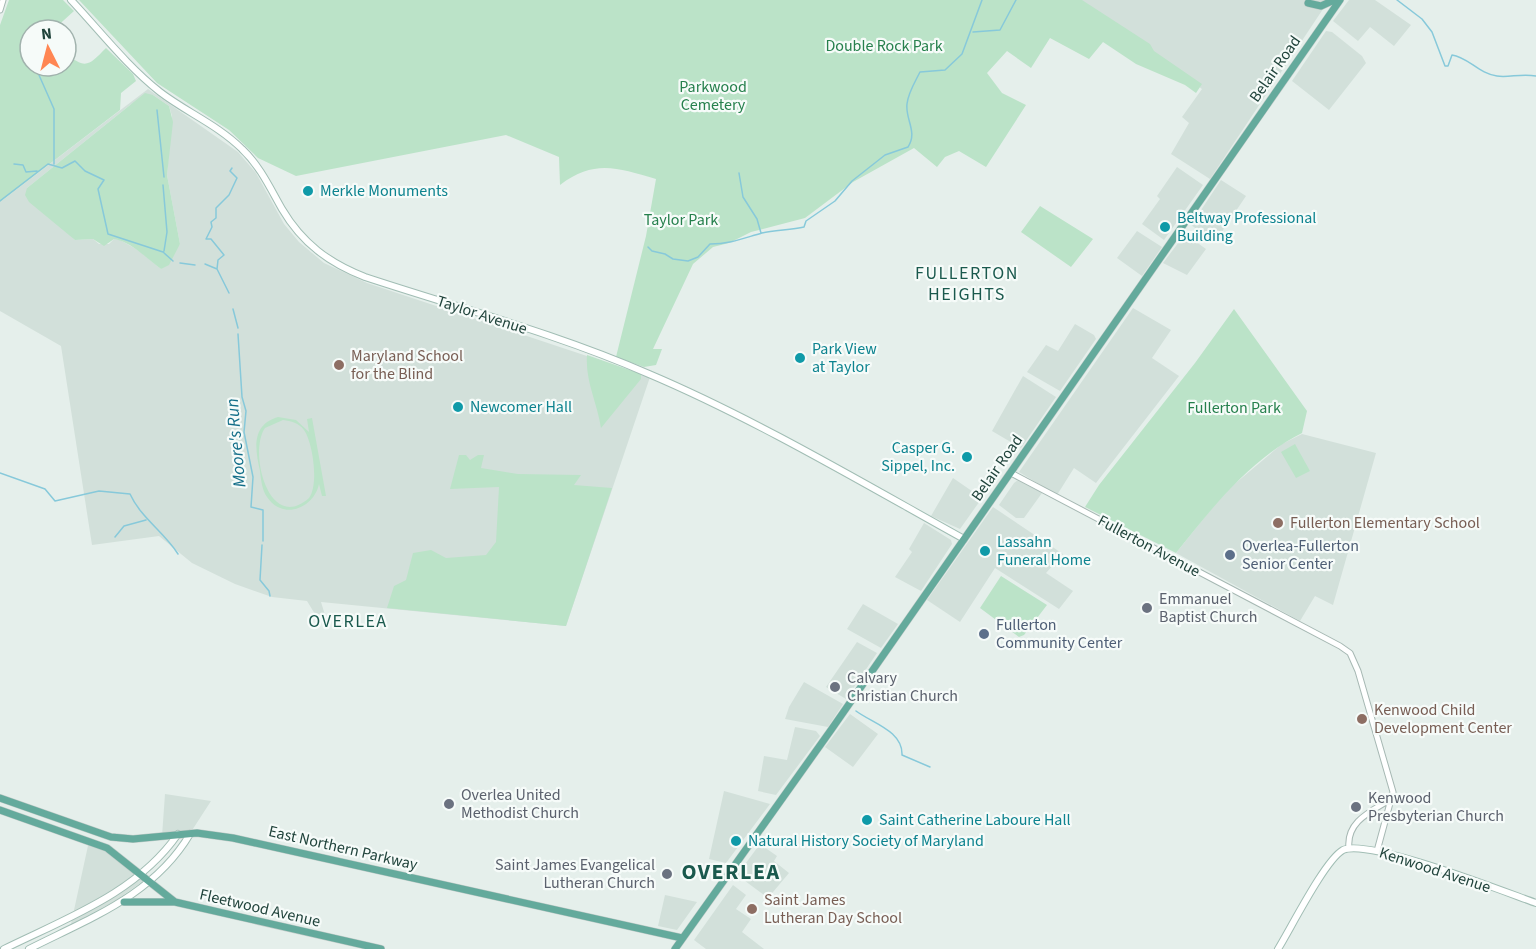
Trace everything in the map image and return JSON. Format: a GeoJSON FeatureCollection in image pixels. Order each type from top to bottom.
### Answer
{"type":"FeatureCollection","features":[{"type":"Feature","properties":{"kind":"main road","name":"Taylor Avenue"},"geometry":{"type":"LineString","coordinates":[[71,0],[155,87],[240,146],[262,172],[299,234],[337,264],[365,277],[570,344],[649,374],[774,436],[964,539]]}},
{"type":"Feature","properties":{"kind":"main road"},"geometry":{"type":"LineString","coordinates":[[1308,3],[1321,6],[1334,0]]}},
{"type":"Feature","properties":{"kind":"main road","name":"Belair Road"},"geometry":{"type":"LineString","coordinates":[[675,949],[1011,473],[1340,0]]}},
{"type":"Feature","properties":{"kind":"main road","name":"East Northern Parkway"},"geometry":{"type":"LineString","coordinates":[[0,798],[111,837],[133,839],[178,834],[218,835],[682,938]]}},
{"type":"Feature","properties":{"kind":"main road"},"geometry":{"type":"LineString","coordinates":[[0,810],[107,848],[141,875]]}},
{"type":"Feature","properties":{"kind":"main road"},"geometry":{"type":"LineString","coordinates":[[4,949],[105,899],[141,875],[178,834]]}},
{"type":"Feature","properties":{"kind":"main road"},"geometry":{"type":"LineString","coordinates":[[29,949],[124,902],[150,882],[190,834]]}},
{"type":"Feature","properties":{"kind":"main road"},"geometry":{"type":"LineString","coordinates":[[1278,949],[1329,866],[1341,852],[1349,848]]}},
{"type":"Feature","properties":{"kind":"main road","name":"Kenwood Avenue"},"geometry":{"type":"LineString","coordinates":[[1349,848],[1377,851],[1536,903]]}},
{"type":"Feature","properties":{"kind":"main road","name":"Fleetwood Avenue"},"geometry":{"type":"LineString","coordinates":[[141,875],[175,902],[381,949]]}},
{"type":"Feature","properties":{"kind":"main road"},"geometry":{"type":"LineString","coordinates":[[124,902],[175,902]]}},
{"type":"Feature","properties":{"kind":"street"},"geometry":{"type":"LineString","coordinates":[[0,10],[3,0]]}},
{"type":"Feature","properties":{"kind":"street","name":"Fullerton Avenue"},"geometry":{"type":"LineString","coordinates":[[1011,473],[1345,649],[1354,659],[1358,671],[1393,792],[1391,799]]}},
{"type":"Feature","properties":{"kind":"street"},"geometry":{"type":"LineString","coordinates":[[1349,848],[1348,839],[1361,818],[1391,799]]}},
{"type":"Feature","properties":{"kind":"street"},"geometry":{"type":"LineString","coordinates":[[1377,851],[1391,799]]}},
{"type":"Feature","properties":{"kind":"shaded area"},"geometry":{"type":"Polygon","coordinates":[[[1080,0],[1329,0],[1210,179],[1171,154],[1189,123],[1182,117],[1202,89],[1080,0]]]}},
{"type":"Feature","properties":{"kind":"shaded area"},"geometry":{"type":"Polygon","coordinates":[[[1349,0],[1375,0],[1411,25],[1394,46],[1370,27],[1358,41],[1333,21],[1349,0]]]}},
{"type":"Feature","properties":{"kind":"shaded area"},"geometry":{"type":"Polygon","coordinates":[[[1326,31],[1332,32],[1362,56],[1366,63],[1329,110],[1292,81],[1326,31]]]}},
{"type":"Feature","properties":{"kind":"shaded area","name":"Maryland School for the Blind"},"geometry":{"type":"Polygon","coordinates":[[[148,89],[238,152],[256,173],[284,224],[299,242],[324,263],[367,283],[650,377],[566,626],[321,602],[325,615],[318,619],[307,601],[272,597],[235,584],[192,563],[159,536],[92,545],[61,346],[0,311],[0,202],[148,89]],[[153,95],[130,105],[27,188],[75,240],[93,239],[99,244],[109,244],[114,239],[120,240],[138,250],[161,269],[180,244],[167,175],[172,116],[169,106],[153,95]]]}},
{"type":"Feature","properties":{"kind":"shaded area"},"geometry":{"type":"Polygon","coordinates":[[[1177,167],[1203,185],[1164,240],[1142,224],[1160,199],[1157,196],[1177,167]]]}},
{"type":"Feature","properties":{"kind":"shaded area"},"geometry":{"type":"Polygon","coordinates":[[[1221,180],[1246,196],[1215,242],[1191,225],[1221,180]]]}},
{"type":"Feature","properties":{"kind":"shaded area"},"geometry":{"type":"Polygon","coordinates":[[[1137,231],[1162,247],[1142,276],[1117,258],[1137,231]]]}},
{"type":"Feature","properties":{"kind":"shaded area"},"geometry":{"type":"Polygon","coordinates":[[[1185,234],[1206,249],[1187,275],[1163,263],[1185,234]]]}},
{"type":"Feature","properties":{"kind":"shaded area"},"geometry":{"type":"Polygon","coordinates":[[[1133,308],[1171,330],[1152,358],[1179,376],[1096,483],[1074,468],[1057,495],[1019,472],[1133,308]]]}},
{"type":"Feature","properties":{"kind":"shaded area"},"geometry":{"type":"Polygon","coordinates":[[[1075,324],[1094,335],[1096,339],[1060,391],[1027,372],[1046,345],[1058,351],[1075,324]]]}},
{"type":"Feature","properties":{"kind":"shaded area"},"geometry":{"type":"Polygon","coordinates":[[[1023,376],[1056,397],[1021,448],[992,431],[1023,376]]]}},
{"type":"Feature","properties":{"kind":"shaded area","name":"Fullerton Elementary School"},"geometry":{"type":"Polygon","coordinates":[[[1302,434],[1376,453],[1333,605],[1315,596],[1300,621],[1176,553],[1225,492],[1282,444],[1302,434]]]}},
{"type":"Feature","properties":{"kind":"shaded area"},"geometry":{"type":"Polygon","coordinates":[[[953,478],[982,498],[960,529],[931,516],[953,478]]]}},
{"type":"Feature","properties":{"kind":"shaded area"},"geometry":{"type":"Polygon","coordinates":[[[1018,480],[1042,493],[1024,518],[1016,518],[999,505],[1018,480]]]}},
{"type":"Feature","properties":{"kind":"shaded area"},"geometry":{"type":"Polygon","coordinates":[[[993,507],[1063,554],[1046,573],[1073,591],[1059,609],[995,568],[960,622],[927,600],[993,507]]]}},
{"type":"Feature","properties":{"kind":"shaded area"},"geometry":{"type":"Polygon","coordinates":[[[924,523],[951,540],[952,544],[921,591],[895,577],[912,552],[909,549],[924,523]]]}},
{"type":"Feature","properties":{"kind":"shaded area"},"geometry":{"type":"Polygon","coordinates":[[[863,604],[898,624],[881,648],[847,629],[863,604]]]}},
{"type":"Feature","properties":{"kind":"shaded area"},"geometry":{"type":"Polygon","coordinates":[[[857,642],[877,653],[846,699],[826,687],[857,642]]]}},
{"type":"Feature","properties":{"kind":"shaded area"},"geometry":{"type":"Polygon","coordinates":[[[804,682],[843,704],[828,727],[785,719],[789,707],[804,682]]]}},
{"type":"Feature","properties":{"kind":"shaded area"},"geometry":{"type":"Polygon","coordinates":[[[850,714],[878,734],[853,767],[825,747],[850,714]]]}},
{"type":"Feature","properties":{"kind":"shaded area"},"geometry":{"type":"Polygon","coordinates":[[[795,727],[816,731],[820,736],[776,795],[758,791],[764,756],[787,760],[795,727]]]}},
{"type":"Feature","properties":{"kind":"shaded area"},"geometry":{"type":"Polygon","coordinates":[[[724,791],[770,804],[726,863],[709,859],[724,791]]]}},
{"type":"Feature","properties":{"kind":"shaded area"},"geometry":{"type":"Polygon","coordinates":[[[165,794],[211,801],[189,835],[162,836],[165,794]]]}},
{"type":"Feature","properties":{"kind":"shaded area"},"geometry":{"type":"Polygon","coordinates":[[[89,841],[109,850],[146,879],[115,901],[71,924],[89,841]]]}},
{"type":"Feature","properties":{"kind":"shaded area"},"geometry":{"type":"Polygon","coordinates":[[[760,844],[777,856],[774,861],[789,873],[768,898],[737,875],[760,844]]]}},
{"type":"Feature","properties":{"kind":"shaded area"},"geometry":{"type":"Polygon","coordinates":[[[733,885],[746,895],[736,909],[751,919],[742,932],[764,949],[706,949],[694,940],[733,885]]]}},
{"type":"Feature","properties":{"kind":"shaded area"},"geometry":{"type":"Polygon","coordinates":[[[665,895],[697,902],[677,930],[658,926],[665,895]]]}},
{"type":"Feature","properties":{"kind":"green space"},"geometry":{"type":"Polygon","coordinates":[[[9,0],[63,0],[74,11],[66,18],[18,18],[18,78],[78,78],[78,62],[83,64],[92,61],[106,48],[133,74],[136,81],[121,93],[120,110],[0,202],[0,25],[9,0]]]}},
{"type":"Feature","properties":{"kind":"green space","name":"Parkwood Cemetery"},"geometry":{"type":"Polygon","coordinates":[[[79,0],[1082,0],[1150,44],[1154,51],[1202,84],[1196,93],[1185,85],[1136,64],[1103,42],[1089,59],[1050,38],[1031,68],[1007,51],[987,73],[1002,93],[1026,105],[986,167],[959,151],[945,157],[937,167],[914,148],[853,182],[805,218],[751,232],[729,243],[713,247],[693,264],[653,349],[662,349],[656,365],[644,367],[616,357],[646,236],[656,179],[606,168],[584,172],[560,185],[559,157],[506,135],[296,176],[258,158],[229,130],[157,83],[79,0]]]}},
{"type":"Feature","properties":{"kind":"green space"},"geometry":{"type":"Polygon","coordinates":[[[145,93],[153,95],[169,106],[173,122],[167,175],[180,244],[169,265],[161,269],[133,247],[121,241],[114,239],[104,246],[93,239],[75,240],[29,202],[25,195],[27,188],[145,93]]]}},
{"type":"Feature","properties":{"kind":"green space"},"geometry":{"type":"Polygon","coordinates":[[[1040,206],[1093,239],[1071,267],[1021,232],[1040,206]]]}},
{"type":"Feature","properties":{"kind":"green space","name":"Fullerton Park"},"geometry":{"type":"Polygon","coordinates":[[[1234,309],[1307,411],[1302,433],[1283,444],[1248,471],[1218,502],[1176,553],[1085,507],[1099,485],[1195,363],[1234,309]]]}},
{"type":"Feature","properties":{"kind":"green space"},"geometry":{"type":"Polygon","coordinates":[[[587,355],[641,374],[641,379],[601,428],[589,383],[587,355]]]}},
{"type":"Feature","properties":{"kind":"green space"},"geometry":{"type":"Polygon","coordinates":[[[278,417],[296,420],[309,432],[307,419],[312,418],[326,496],[322,496],[319,484],[311,500],[297,509],[289,510],[274,504],[267,497],[262,485],[256,446],[259,432],[269,421],[278,417]],[[283,420],[265,428],[260,439],[261,470],[273,498],[283,506],[295,506],[309,498],[312,492],[314,464],[310,444],[304,430],[297,424],[283,420]]]}},
{"type":"Feature","properties":{"kind":"green space"},"geometry":{"type":"Polygon","coordinates":[[[1295,444],[1310,471],[1296,478],[1281,452],[1295,444]]]}},
{"type":"Feature","properties":{"kind":"green space"},"geometry":{"type":"Polygon","coordinates":[[[459,455],[466,455],[470,460],[478,455],[484,455],[481,468],[518,474],[581,475],[574,485],[612,488],[566,626],[387,608],[394,586],[406,580],[413,553],[431,550],[446,558],[486,555],[496,542],[499,487],[450,489],[459,455]]]}},
{"type":"Feature","properties":{"kind":"green space"},"geometry":{"type":"Polygon","coordinates":[[[1001,576],[1047,605],[1024,635],[1019,637],[980,608],[1001,576]]]}},
{"type":"Feature","properties":{"kind":"waterway"},"geometry":{"type":"LineString","coordinates":[[648,247],[652,251],[665,254],[673,259],[688,261],[698,257],[710,244],[804,227],[806,221],[835,201],[852,181],[885,155],[908,147],[912,131],[907,104],[920,72],[945,70],[962,54],[982,0]]}},
{"type":"Feature","properties":{"kind":"waterway"},"geometry":{"type":"LineString","coordinates":[[973,32],[1000,30],[1016,0]]}},
{"type":"Feature","properties":{"kind":"waterway"},"geometry":{"type":"LineString","coordinates":[[1397,0],[1422,19],[1432,32],[1445,66],[1448,66],[1452,55],[1458,56],[1491,75],[1536,76]]}},
{"type":"Feature","properties":{"kind":"waterway","name":"Moore's Run"},"geometry":{"type":"LineString","coordinates":[[40,78],[54,109],[54,164]]}},
{"type":"Feature","properties":{"kind":"waterway","name":"Moore's Run"},"geometry":{"type":"LineString","coordinates":[[157,110],[164,177]]}},
{"type":"Feature","properties":{"kind":"waterway","name":"Moore's Run"},"geometry":{"type":"LineString","coordinates":[[0,201],[48,164],[62,168],[75,161],[85,171],[104,180],[98,189],[108,234],[163,252],[173,261]]}},
{"type":"Feature","properties":{"kind":"waterway","name":"Moore's Run"},"geometry":{"type":"LineString","coordinates":[[14,164],[23,165],[26,172],[37,171]]}},
{"type":"Feature","properties":{"kind":"waterway","name":"Moore's Run"},"geometry":{"type":"LineString","coordinates":[[217,269],[218,260],[224,255],[211,239],[206,239],[212,227],[211,222],[216,218],[216,208],[229,195],[237,178],[230,171],[232,168]]}},
{"type":"Feature","properties":{"kind":"waterway"},"geometry":{"type":"LineString","coordinates":[[739,173],[743,197],[757,219],[761,233]]}},
{"type":"Feature","properties":{"kind":"waterway","name":"Moore's Run"},"geometry":{"type":"LineString","coordinates":[[163,185],[167,232],[164,251]]}},
{"type":"Feature","properties":{"kind":"waterway","name":"Moore's Run"},"geometry":{"type":"LineString","coordinates":[[180,263],[195,265]]}},
{"type":"Feature","properties":{"kind":"waterway","name":"Moore's Run"},"geometry":{"type":"LineString","coordinates":[[205,264],[217,269],[229,293]]}},
{"type":"Feature","properties":{"kind":"waterway","name":"Moore's Run"},"geometry":{"type":"LineString","coordinates":[[233,309],[238,328]]}},
{"type":"Feature","properties":{"kind":"waterway","name":"Moore's Run"},"geometry":{"type":"LineString","coordinates":[[238,334],[242,397],[246,411],[244,432],[253,477],[251,507],[263,510],[263,541]]}},
{"type":"Feature","properties":{"kind":"waterway"},"geometry":{"type":"LineString","coordinates":[[0,473],[45,489],[55,501],[99,491],[130,494],[140,510],[178,554]]}},
{"type":"Feature","properties":{"kind":"waterway"},"geometry":{"type":"LineString","coordinates":[[115,537],[124,526],[146,520]]}},
{"type":"Feature","properties":{"kind":"waterway","name":"Moore's Run"},"geometry":{"type":"LineString","coordinates":[[262,545],[260,580],[269,591],[270,596]]}},
{"type":"Feature","properties":{"kind":"waterway"},"geometry":{"type":"LineString","coordinates":[[856,711],[892,734],[901,747],[902,755],[930,767]]}},
{"type":"Feature","properties":{"kind":"place","name":"Merkle Monuments"},"geometry":{"type":"Point","coordinates":[308,191]}},
{"type":"Feature","properties":{"kind":"place","name":"Beltway Professional Building"},"geometry":{"type":"Point","coordinates":[1165,227]}},
{"type":"Feature","properties":{"kind":"place","name":"Park View at Taylor"},"geometry":{"type":"Point","coordinates":[800,358]}},
{"type":"Feature","properties":{"kind":"place","name":"Maryland School for the Blind"},"geometry":{"type":"Point","coordinates":[339,365]}},
{"type":"Feature","properties":{"kind":"place","name":"Newcomer Hall"},"geometry":{"type":"Point","coordinates":[458,407]}},
{"type":"Feature","properties":{"kind":"place","name":"Casper G. Sippel, Inc."},"geometry":{"type":"Point","coordinates":[967,457]}},
{"type":"Feature","properties":{"kind":"place","name":"Fullerton Elementary School"},"geometry":{"type":"Point","coordinates":[1278,523]}},
{"type":"Feature","properties":{"kind":"place","name":"Lassahn Funeral Home"},"geometry":{"type":"Point","coordinates":[985,551]}},
{"type":"Feature","properties":{"kind":"place","name":"Overlea-Fullerton Senior Center"},"geometry":{"type":"Point","coordinates":[1230,555]}},
{"type":"Feature","properties":{"kind":"place","name":"Emmanuel Baptist Church"},"geometry":{"type":"Point","coordinates":[1147,608]}},
{"type":"Feature","properties":{"kind":"place","name":"Fullerton Community Center"},"geometry":{"type":"Point","coordinates":[984,634]}},
{"type":"Feature","properties":{"kind":"place","name":"Calvary Christian Church"},"geometry":{"type":"Point","coordinates":[835,687]}},
{"type":"Feature","properties":{"kind":"place","name":"Kenwood Child Development Center"},"geometry":{"type":"Point","coordinates":[1362,719]}},
{"type":"Feature","properties":{"kind":"place","name":"Overlea United Methodist Church"},"geometry":{"type":"Point","coordinates":[449,804]}},
{"type":"Feature","properties":{"kind":"place","name":"Kenwood Presbyterian Church"},"geometry":{"type":"Point","coordinates":[1356,807]}},
{"type":"Feature","properties":{"kind":"place","name":"Saint Catherine Laboure Hall"},"geometry":{"type":"Point","coordinates":[867,820]}},
{"type":"Feature","properties":{"kind":"place","name":"Natural History Society of Maryland"},"geometry":{"type":"Point","coordinates":[736,841]}},
{"type":"Feature","properties":{"kind":"place","name":"Saint James Evangelical Lutheran Church"},"geometry":{"type":"Point","coordinates":[667,874]}},
{"type":"Feature","properties":{"kind":"place","name":"Saint James Lutheran Day School"},"geometry":{"type":"Point","coordinates":[752,909]}},
{"type":"Feature","properties":{"kind":"district","name":"FULLERTON HEIGHTS"},"geometry":{"type":"Point","coordinates":[967,283]}},
{"type":"Feature","properties":{"kind":"district","name":"OVERLEA"},"geometry":{"type":"Point","coordinates":[348,621]}},
{"type":"Feature","properties":{"kind":"district","name":"OVERLEA"},"geometry":{"type":"Point","coordinates":[731,872]}},
{"type":"Feature","properties":{"kind":"park label","name":"Double Rock Park"},"geometry":{"type":"Point","coordinates":[884,46]}},
{"type":"Feature","properties":{"kind":"park label","name":"Taylor Park"},"geometry":{"type":"Point","coordinates":[681,220]}}]}
